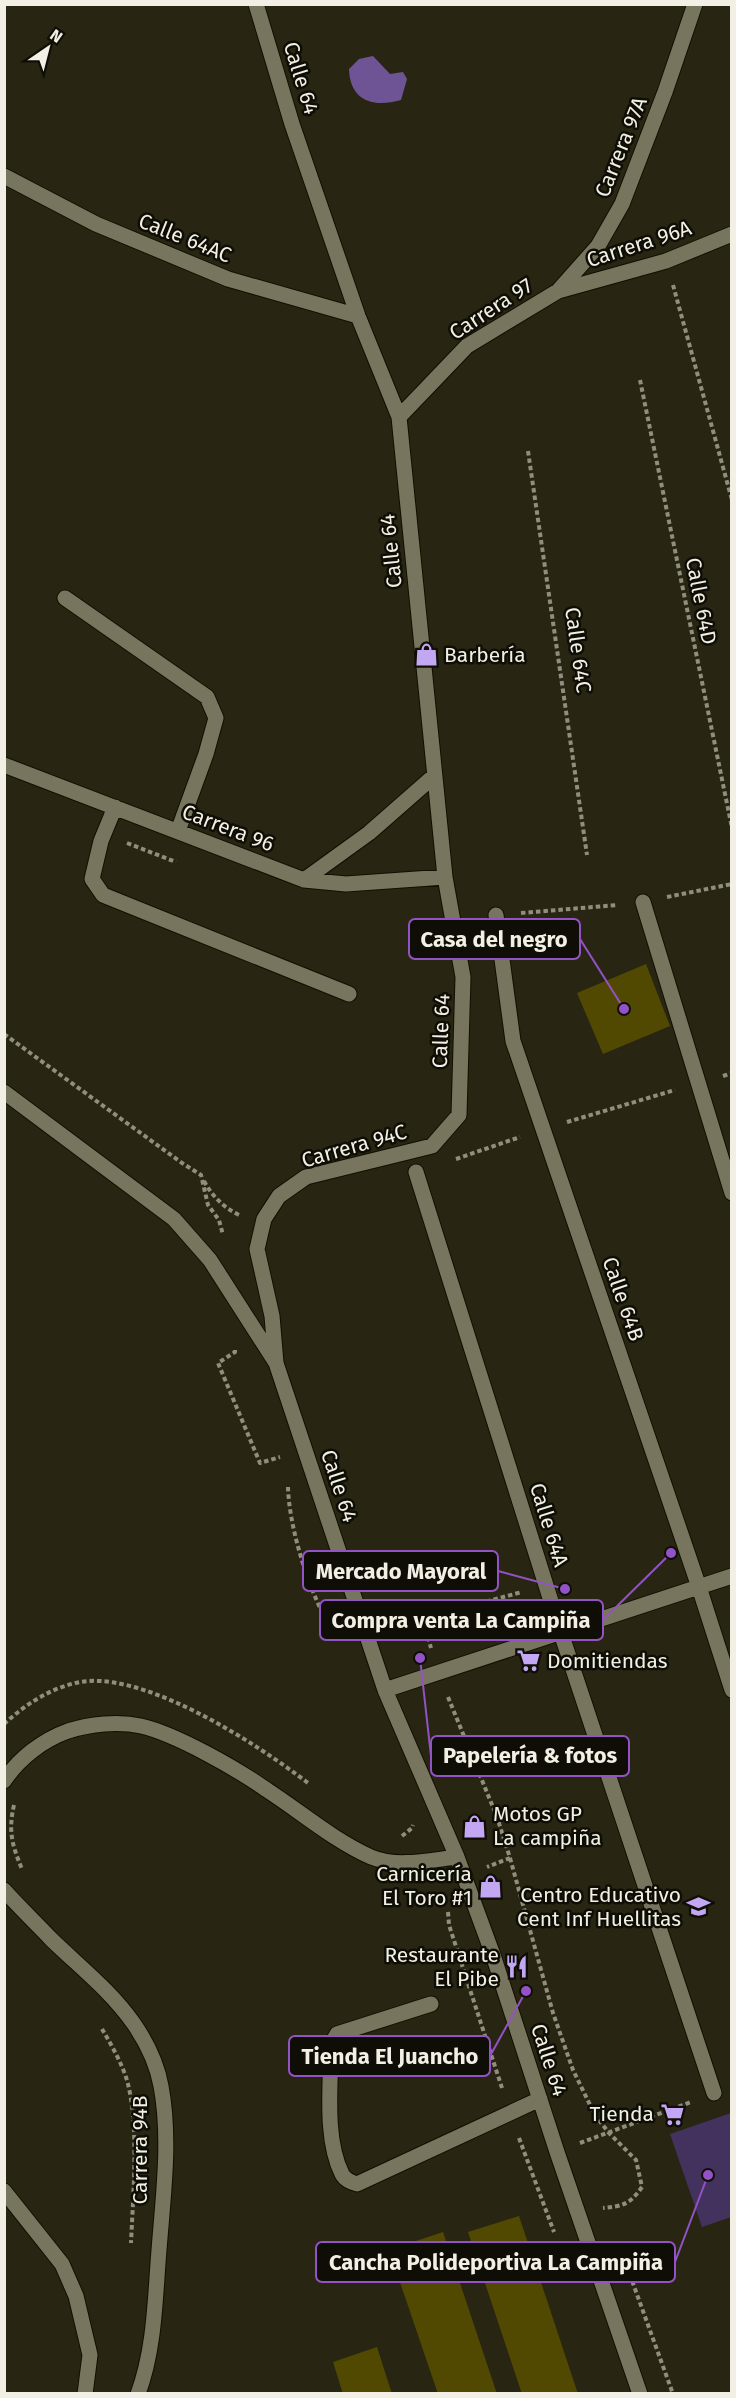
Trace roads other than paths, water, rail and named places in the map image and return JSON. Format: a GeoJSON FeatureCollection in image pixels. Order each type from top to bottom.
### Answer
{"type":"FeatureCollection","features":[{"type":"Feature","properties":{"kind":"street","name":"Calle 64"},"geometry":{"type":"LineString","coordinates":[[256,4],[292,124],[358,316],[399,417],[445,877],[463,977],[459,1115]]}},
{"type":"Feature","properties":{"kind":"street","name":"Carrera 97A"},"geometry":{"type":"LineString","coordinates":[[558,291],[598,246],[622,204],[665,92],[694,4]]}},
{"type":"Feature","properties":{"kind":"street","name":"Calle 64AC"},"geometry":{"type":"LineString","coordinates":[[4,176],[96,224],[228,279],[358,316]]}},
{"type":"Feature","properties":{"kind":"street","name":"Carrera 96A"},"geometry":{"type":"LineString","coordinates":[[558,291],[666,261],[732,234]]}},
{"type":"Feature","properties":{"kind":"street","name":"Carrera 97"},"geometry":{"type":"LineString","coordinates":[[399,417],[467,346],[558,291]]}},
{"type":"Feature","properties":{"kind":"street"},"geometry":{"type":"LineString","coordinates":[[65,598],[207,697],[216,718],[206,754],[178,831]]}},
{"type":"Feature","properties":{"kind":"street","name":"Carrera 96"},"geometry":{"type":"LineString","coordinates":[[4,765],[304,880],[346,884],[445,877]]}},
{"type":"Feature","properties":{"kind":"street"},"geometry":{"type":"LineString","coordinates":[[304,880],[369,833],[434,776]]}},
{"type":"Feature","properties":{"kind":"street"},"geometry":{"type":"LineString","coordinates":[[115,807],[104,834],[92,879],[103,895],[349,994]]}},
{"type":"Feature","properties":{"kind":"street"},"geometry":{"type":"LineString","coordinates":[[644,902],[732,1193]]}},
{"type":"Feature","properties":{"kind":"street","name":"Calle 64B"},"geometry":{"type":"LineString","coordinates":[[496,915],[513,1041],[732,1690]]}},
{"type":"Feature","properties":{"kind":"street","name":"Calle 64"},"geometry":{"type":"LineString","coordinates":[[4,1092],[174,1219],[204,1252],[276,1363],[385,1690],[457,1857],[493,1955],[556,2152],[640,2394]]}},
{"type":"Feature","properties":{"kind":"street","name":"Carrera 94C"},"geometry":{"type":"LineString","coordinates":[[276,1363],[272,1316],[257,1249],[264,1219],[279,1196],[306,1177],[432,1146],[459,1115]]}},
{"type":"Feature","properties":{"kind":"street","name":"Calle 64A"},"geometry":{"type":"LineString","coordinates":[[416,1172],[561,1633],[714,2093]]}},
{"type":"Feature","properties":{"kind":"street"},"geometry":{"type":"LineString","coordinates":[[385,1690],[732,1576]]}},
{"type":"Feature","properties":{"kind":"street"},"geometry":{"type":"LineString","coordinates":[[4,1781],[18,1763],[60,1734],[81,1727],[97,1725],[140,1726],[198,1750],[229,1767],[371,1857],[395,1862],[457,1857]]}},
{"type":"Feature","properties":{"kind":"street","name":"Carrera 94B"},"geometry":{"type":"LineString","coordinates":[[4,1890],[52,1940],[94,1977],[134,2023],[156,2065],[164,2108],[164,2183],[152,2341],[146,2373],[138,2394]]}},
{"type":"Feature","properties":{"kind":"street"},"geometry":{"type":"LineString","coordinates":[[431,2004],[337,2034],[333,2039],[331,2045],[331,2134],[342,2175],[357,2184],[540,2099]]}},
{"type":"Feature","properties":{"kind":"street"},"geometry":{"type":"LineString","coordinates":[[4,2191],[62,2264],[76,2296],[90,2355],[85,2394]]}},
{"type":"Feature","properties":{"kind":"place","name":"Barbería"},"geometry":{"type":"Point","coordinates":[426,655]}},
{"type":"Feature","properties":{"kind":"place","name":"Casa del negro"},"geometry":{"type":"Point","coordinates":[624,1009]}},
{"type":"Feature","properties":{"kind":"place","name":"Compra venta La Campiña"},"geometry":{"type":"Point","coordinates":[671,1553]}},
{"type":"Feature","properties":{"kind":"place","name":"Mercado Mayoral"},"geometry":{"type":"Point","coordinates":[565,1589]}},
{"type":"Feature","properties":{"kind":"place","name":"Papelería & fotos"},"geometry":{"type":"Point","coordinates":[420,1658]}},
{"type":"Feature","properties":{"kind":"place","name":"Domitiendas"},"geometry":{"type":"Point","coordinates":[529,1661]}},
{"type":"Feature","properties":{"kind":"place","name":"Motos GP La campiña"},"geometry":{"type":"Point","coordinates":[475,1826]}},
{"type":"Feature","properties":{"kind":"place","name":"Carnicería El Toro #1"},"geometry":{"type":"Point","coordinates":[490,1886]}},
{"type":"Feature","properties":{"kind":"place","name":"Centro Educativo Cent Inf Huellitas"},"geometry":{"type":"Point","coordinates":[699,1907]}},
{"type":"Feature","properties":{"kind":"place","name":"Restaurante El Pibe"},"geometry":{"type":"Point","coordinates":[517,1967]}},
{"type":"Feature","properties":{"kind":"place","name":"Tienda El Juancho"},"geometry":{"type":"Point","coordinates":[526,1991]}},
{"type":"Feature","properties":{"kind":"place","name":"Tienda"},"geometry":{"type":"Point","coordinates":[672,2114]}},
{"type":"Feature","properties":{"kind":"place","name":"Cancha Polideportiva La Campiña"},"geometry":{"type":"Point","coordinates":[708,2175]}}]}
